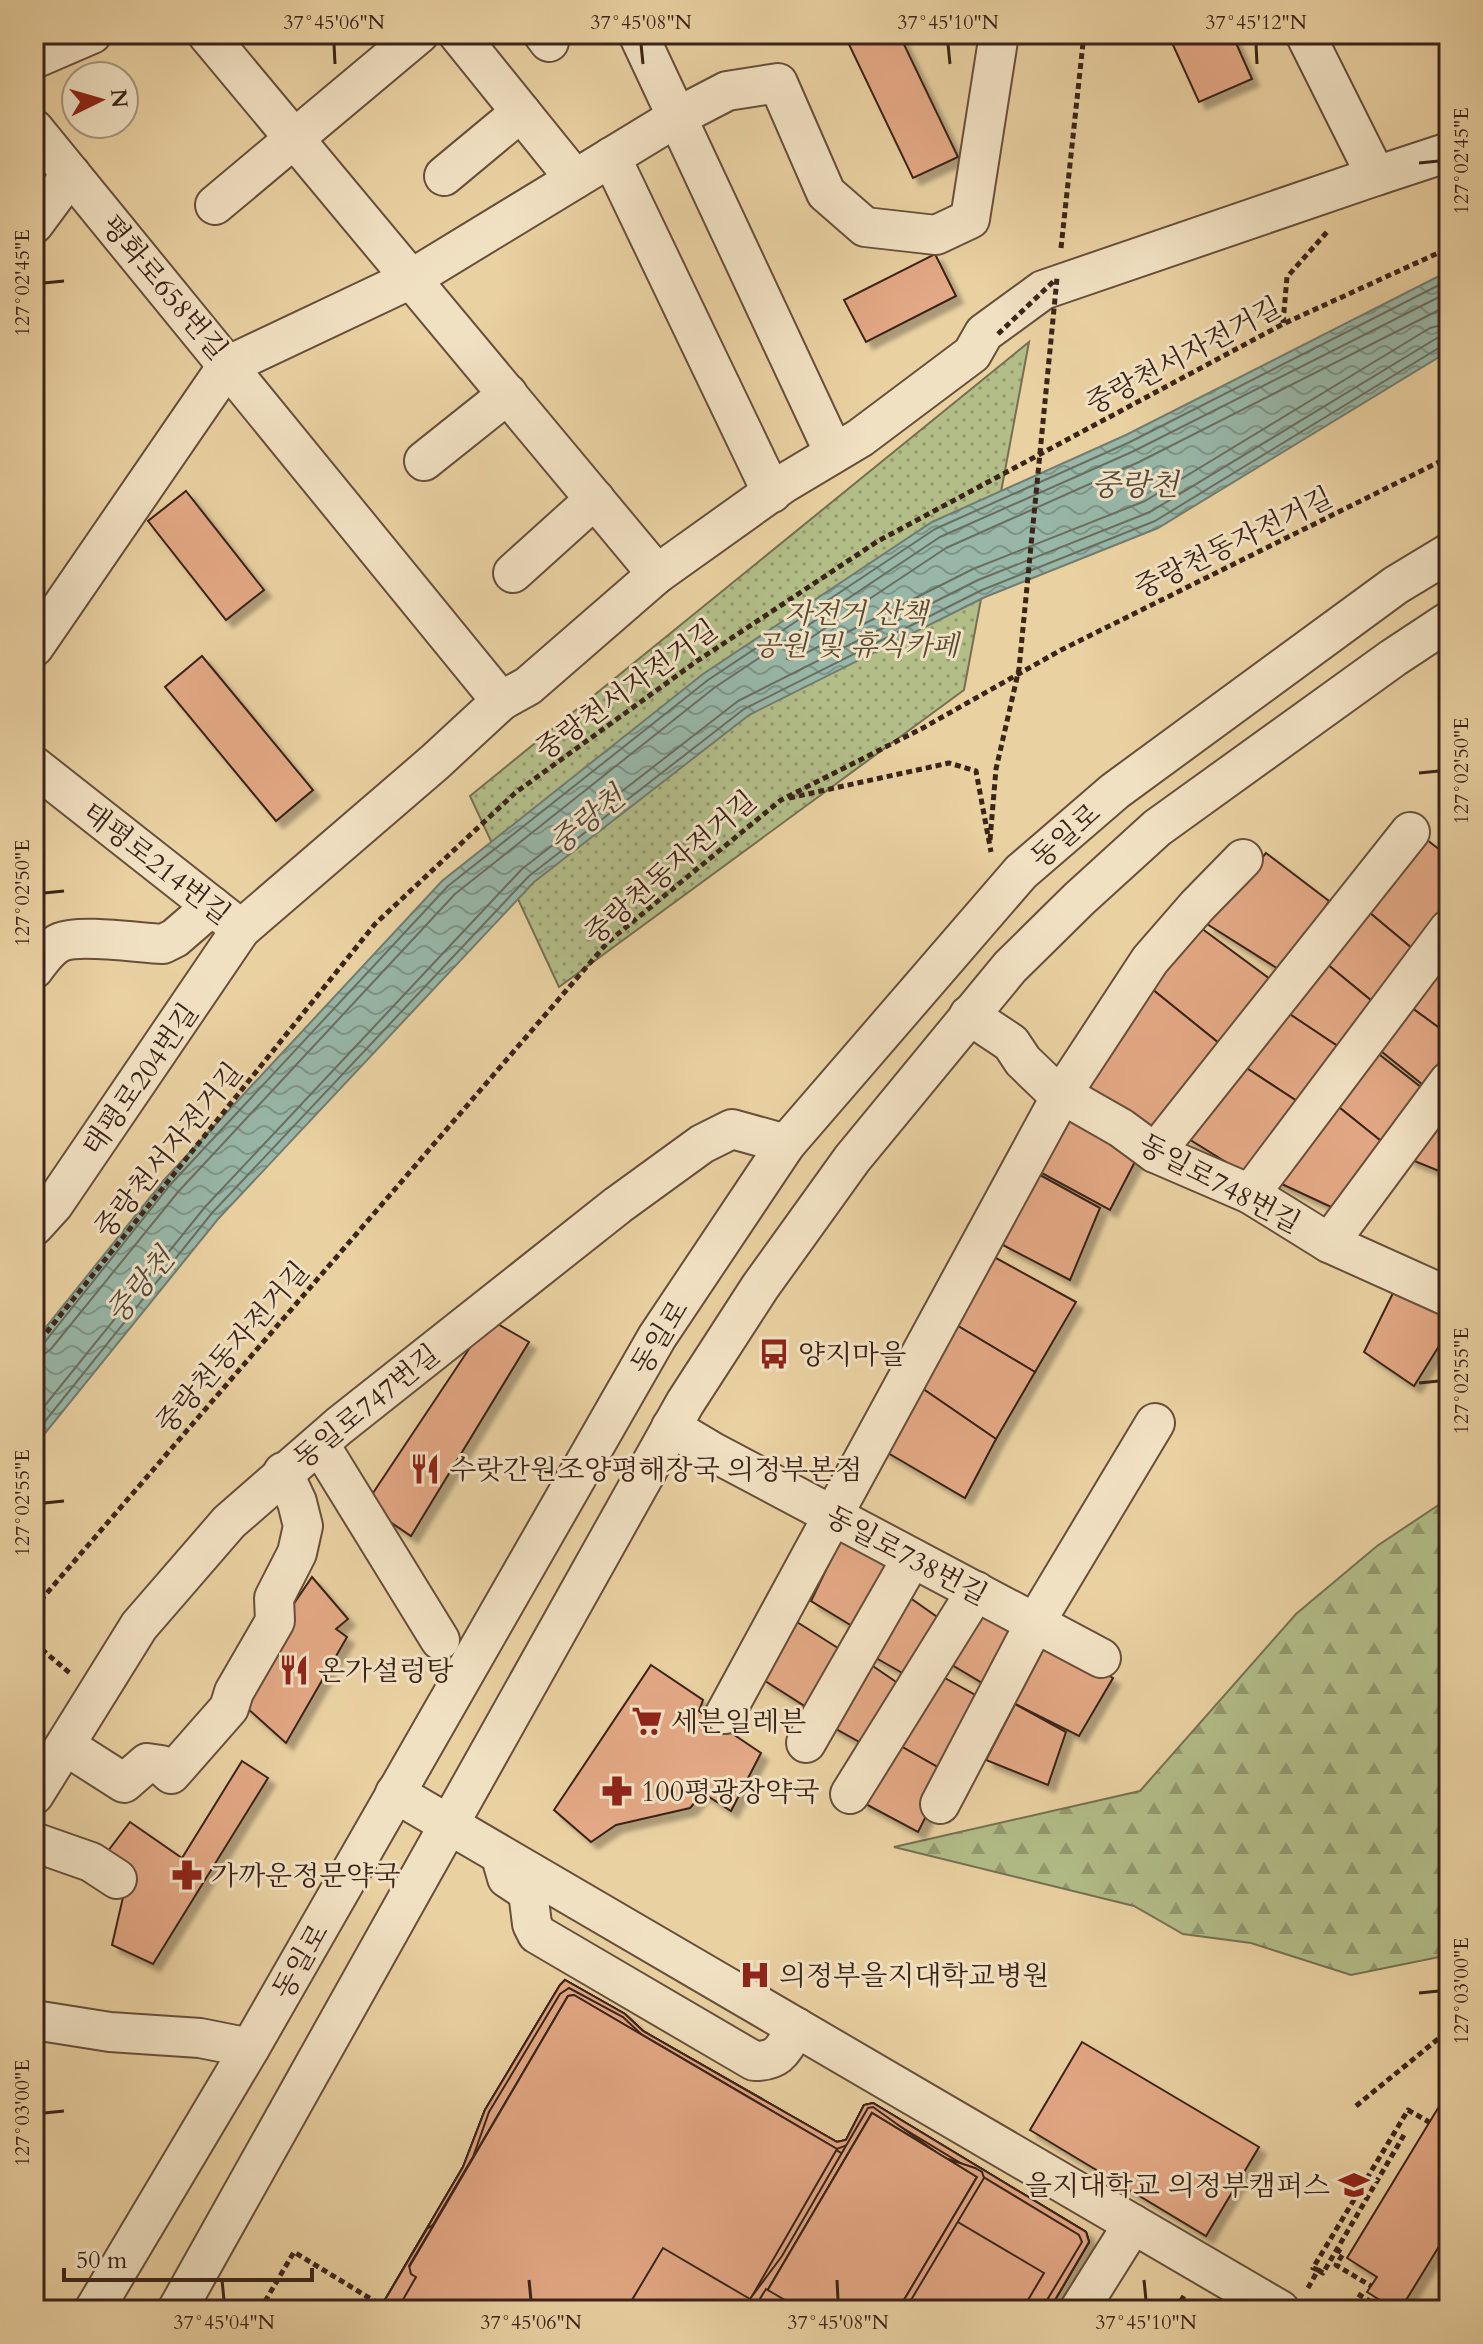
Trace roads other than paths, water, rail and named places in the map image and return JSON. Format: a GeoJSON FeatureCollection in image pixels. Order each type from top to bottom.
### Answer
{"type":"FeatureCollection","features":[{"type":"Feature","properties":{"kind":"street"},"geometry":{"type":"LineString","coordinates":[[34,59],[92,34]]}},
{"type":"Feature","properties":{"kind":"street"},"geometry":{"type":"LineString","coordinates":[[207,34],[657,574]]}},
{"type":"Feature","properties":{"kind":"street"},"geometry":{"type":"LineString","coordinates":[[215,205],[419,34]]}},
{"type":"Feature","properties":{"kind":"street"},"geometry":{"type":"LineString","coordinates":[[458,34],[575,179]]}},
{"type":"Feature","properties":{"kind":"street"},"geometry":{"type":"LineString","coordinates":[[638,34],[834,453]]}},
{"type":"Feature","properties":{"kind":"street","name":"평화로658번길"},"geometry":{"type":"LineString","coordinates":[[34,129],[227,366],[411,279],[677,117],[727,91],[778,83],[826,193],[865,227],[936,235],[970,219],[999,34]]}},
{"type":"Feature","properties":{"kind":"street"},"geometry":{"type":"LineString","coordinates":[[1308,35],[1376,176]]}},
{"type":"Feature","properties":{"kind":"street"},"geometry":{"type":"LineString","coordinates":[[444,176],[521,112]]}},
{"type":"Feature","properties":{"kind":"street"},"geometry":{"type":"LineString","coordinates":[[34,969],[59,942],[75,939],[163,944],[227,918],[435,762],[501,701],[528,686],[657,574],[772,493],[860,438],[972,354],[984,333],[1043,290],[1449,152]]}},
{"type":"Feature","properties":{"kind":"street"},"geometry":{"type":"LineString","coordinates":[[611,157],[772,493]]}},
{"type":"Feature","properties":{"kind":"street"},"geometry":{"type":"LineString","coordinates":[[34,224],[71,174]]}},
{"type":"Feature","properties":{"kind":"street"},"geometry":{"type":"LineString","coordinates":[[34,647],[227,366],[501,701]]}},
{"type":"Feature","properties":{"kind":"street"},"geometry":{"type":"LineString","coordinates":[[424,461],[508,394]]}},
{"type":"Feature","properties":{"kind":"street"},"geometry":{"type":"LineString","coordinates":[[513,573],[595,499]]}},
{"type":"Feature","properties":{"kind":"street","name":"동일로"},"geometry":{"type":"LineString","coordinates":[[94,2310],[250,2048],[657,1337],[786,1144],[1021,872],[1115,791],[1396,585],[1449,553]]}},
{"type":"Feature","properties":{"kind":"street","name":"동일로"},"geometry":{"type":"LineString","coordinates":[[177,2310],[671,1427],[760,1287],[852,1159],[1010,967],[1157,828],[1449,621]]}},
{"type":"Feature","properties":{"kind":"street","name":"태평로214번길"},"geometry":{"type":"LineString","coordinates":[[34,766],[227,918]]}},
{"type":"Feature","properties":{"kind":"street"},"geometry":{"type":"LineString","coordinates":[[1155,1153],[1410,832]]}},
{"type":"Feature","properties":{"kind":"street"},"geometry":{"type":"LineString","coordinates":[[725,1714],[1062,1094],[1150,960],[1243,859]]}},
{"type":"Feature","properties":{"kind":"street","name":"태평로204번길"},"geometry":{"type":"LineString","coordinates":[[34,1226],[54,1204],[227,918]]}},
{"type":"Feature","properties":{"kind":"street"},"geometry":{"type":"LineString","coordinates":[[1250,1194],[1449,929]]}},
{"type":"Feature","properties":{"kind":"street","name":"동일로748번길"},"geometry":{"type":"LineString","coordinates":[[969,1015],[1011,1043],[1023,1061],[1051,1088],[1121,1128],[1155,1153],[1250,1194],[1329,1243],[1449,1297]]}},
{"type":"Feature","properties":{"kind":"street"},"geometry":{"type":"LineString","coordinates":[[1329,1243],[1449,1081]]}},
{"type":"Feature","properties":{"kind":"street","name":"동일로747번길"},"geometry":{"type":"LineString","coordinates":[[34,1795],[139,1626],[229,1522],[283,1472],[618,1205],[702,1144],[732,1129],[786,1144]]}},
{"type":"Feature","properties":{"kind":"street"},"geometry":{"type":"LineString","coordinates":[[940,1804],[1035,1623],[1155,1423]]}},
{"type":"Feature","properties":{"kind":"street","name":"동일로738번길"},"geometry":{"type":"LineString","coordinates":[[671,1427],[1101,1658]]}},
{"type":"Feature","properties":{"kind":"street"},"geometry":{"type":"LineString","coordinates":[[320,1445],[440,1640]]}},
{"type":"Feature","properties":{"kind":"street"},"geometry":{"type":"LineString","coordinates":[[66,1746],[124,1783],[147,1763],[161,1765],[171,1774],[229,1708],[234,1692],[275,1621],[274,1598],[297,1553],[303,1526],[297,1502],[283,1472]]}},
{"type":"Feature","properties":{"kind":"street"},"geometry":{"type":"LineString","coordinates":[[806,1743],[912,1558]]}},
{"type":"Feature","properties":{"kind":"street"},"geometry":{"type":"LineString","coordinates":[[850,1794],[976,1591]]}},
{"type":"Feature","properties":{"kind":"street"},"geometry":{"type":"LineString","coordinates":[[395,1793],[1133,2224],[1292,2303]]}},
{"type":"Feature","properties":{"kind":"street"},"geometry":{"type":"LineString","coordinates":[[34,1842],[91,1862],[117,1879]]}},
{"type":"Feature","properties":{"kind":"street"},"geometry":{"type":"LineString","coordinates":[[500,1854],[507,1878],[528,1892],[532,1924],[537,1934],[754,2061],[771,2061],[781,2053],[796,2027]]}},
{"type":"Feature","properties":{"kind":"street"},"geometry":{"type":"LineString","coordinates":[[34,2020],[110,2032],[200,2038],[250,2048]]}},
{"type":"Feature","properties":{"kind":"street"},"geometry":{"type":"LineString","coordinates":[[1079,2310],[1133,2224]]}},
{"type":"Feature","properties":{"kind":"water","name":"중랑천"},"geometry":{"type":"Polygon","coordinates":[[[1449,271],[1449,351],[1158,528],[985,597],[749,715],[534,882],[218,1219],[34,1447],[34,1342],[164,1180],[442,881],[703,674],[932,522],[1126,435],[1449,271]]]}},
{"type":"Feature","properties":{"kind":"place","name":"양지마을"},"geometry":{"type":"Point","coordinates":[774,1354]}},
{"type":"Feature","properties":{"kind":"place","name":"수랏간원조양평해장국 의정부본점"},"geometry":{"type":"Point","coordinates":[425,1469]}},
{"type":"Feature","properties":{"kind":"place","name":"온가설렁탕"},"geometry":{"type":"Point","coordinates":[294,1670]}},
{"type":"Feature","properties":{"kind":"place","name":"세븐일레븐"},"geometry":{"type":"Point","coordinates":[647,1721]}},
{"type":"Feature","properties":{"kind":"place","name":"100평광장약국"},"geometry":{"type":"Point","coordinates":[617,1791]}},
{"type":"Feature","properties":{"kind":"place","name":"가까운정문약국"},"geometry":{"type":"Point","coordinates":[187,1875]}},
{"type":"Feature","properties":{"kind":"place","name":"의정부을지대학교병원"},"geometry":{"type":"Point","coordinates":[755,1975]}},
{"type":"Feature","properties":{"kind":"place","name":"을지대학교 의정부캠퍼스"},"geometry":{"type":"Point","coordinates":[1354,2185]}},
{"type":"Feature","properties":{"kind":"park label","name":"자전거 산책 공원 및 휴식카페"},"geometry":{"type":"Point","coordinates":[856,629]}}]}
